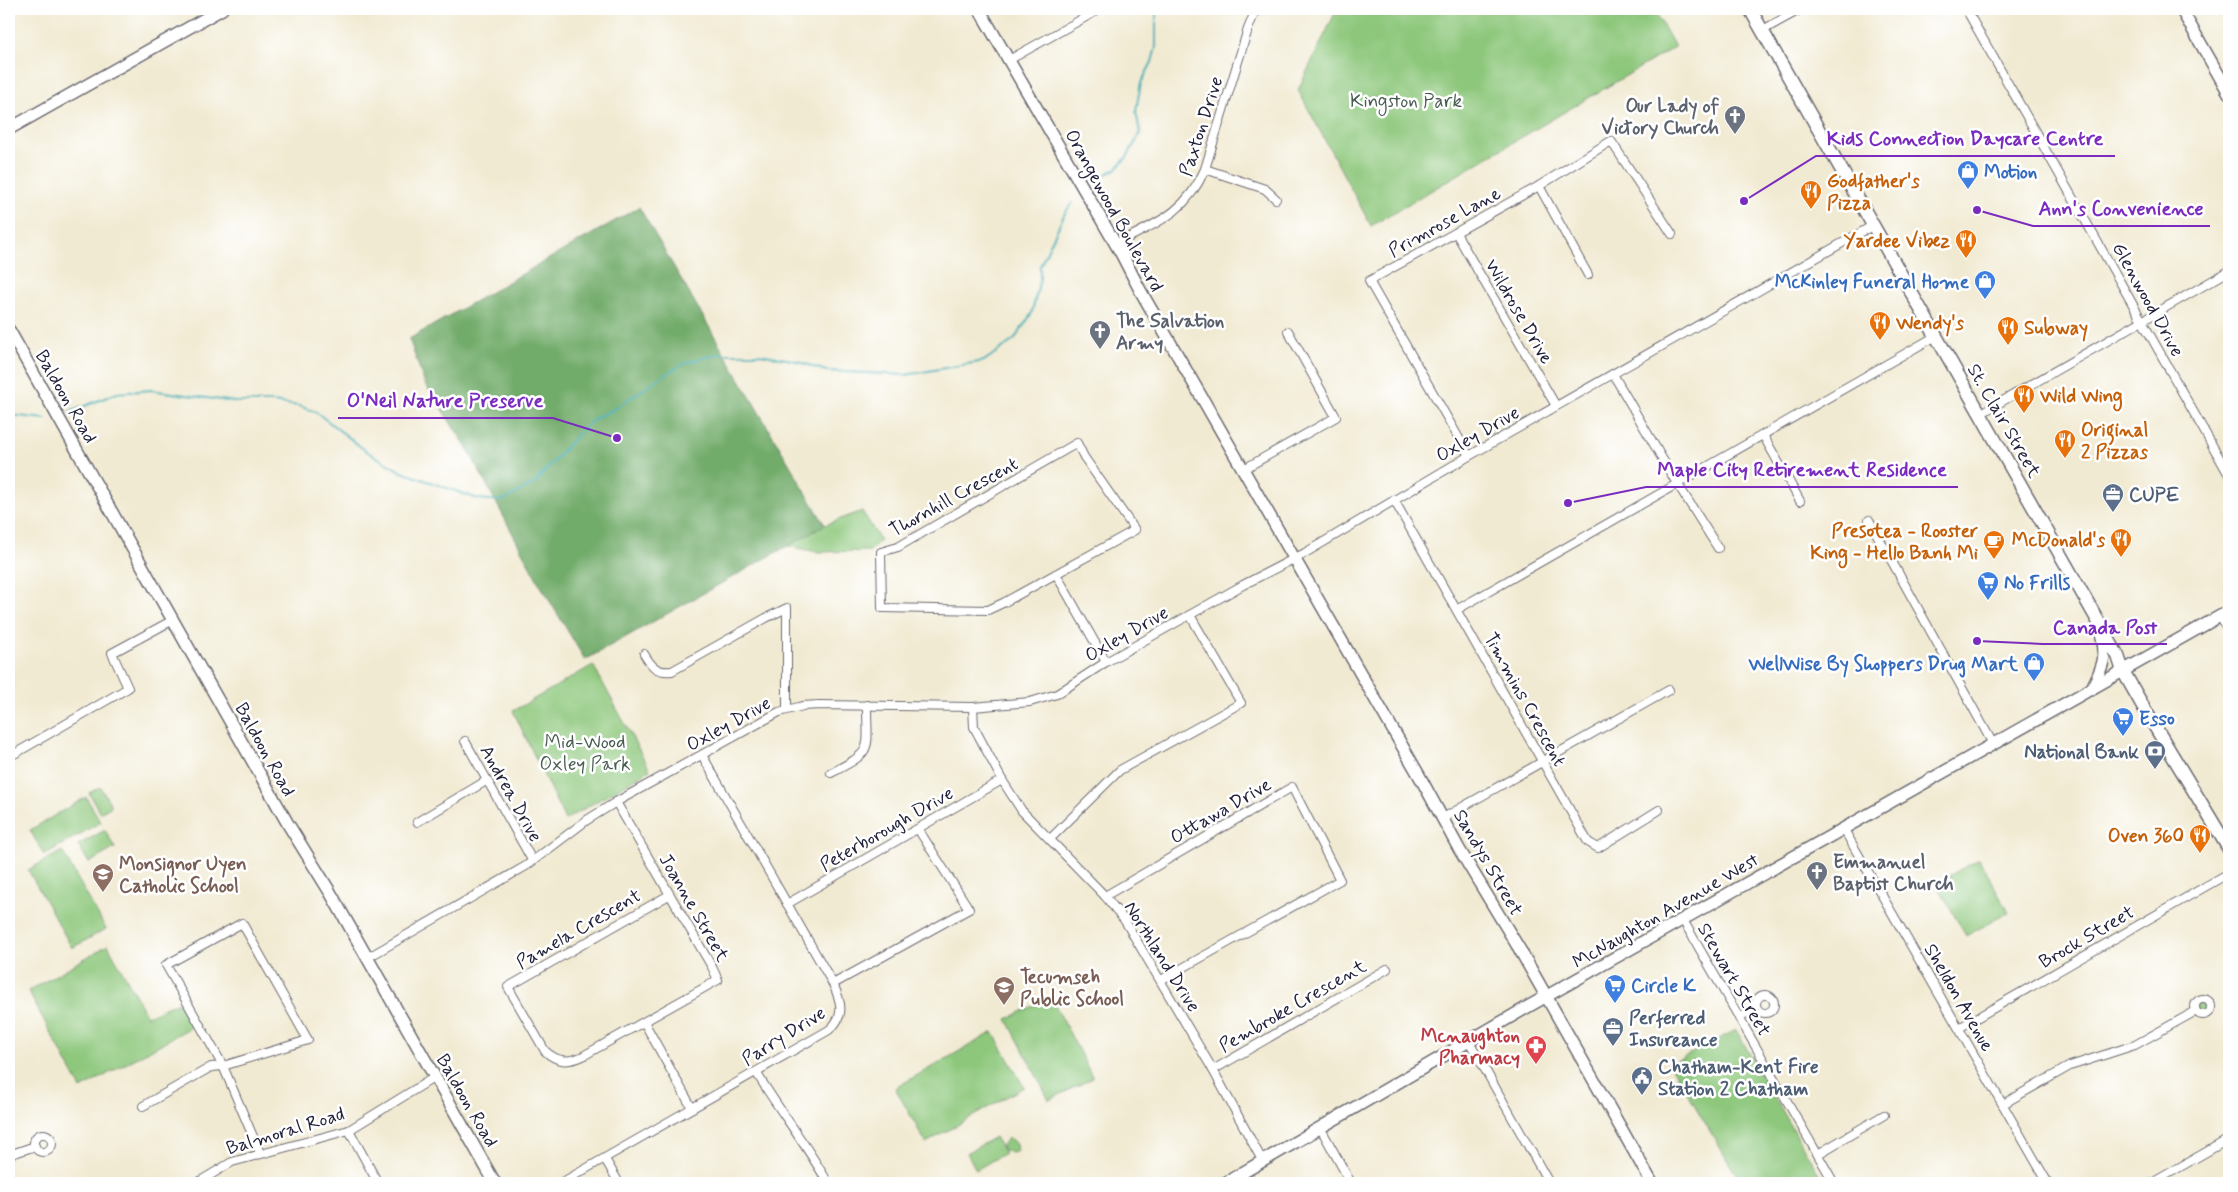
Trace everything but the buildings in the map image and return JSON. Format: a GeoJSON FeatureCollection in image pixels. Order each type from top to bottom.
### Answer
{"type":"FeatureCollection","features":[{"type":"Feature","properties":{"kind":"main road","name":"St. Clair Street"},"geometry":{"type":"LineString","coordinates":[[1750,9],[2118,656],[2123,671],[2227,841]]}},
{"type":"Feature","properties":{"kind":"street"},"geometry":{"type":"LineString","coordinates":[[9,129],[222,9]]}},
{"type":"Feature","properties":{"kind":"street","name":"Orangewood Boulevard"},"geometry":{"type":"LineString","coordinates":[[979,9],[1116,244],[1140,290],[1294,560]]}},
{"type":"Feature","properties":{"kind":"street"},"geometry":{"type":"LineString","coordinates":[[1009,60],[1100,9]]}},
{"type":"Feature","properties":{"kind":"street","name":"Paxton Drive"},"geometry":{"type":"LineString","coordinates":[[1116,244],[1166,218],[1184,204],[1197,188],[1206,169],[1248,29],[1256,9]]}},
{"type":"Feature","properties":{"kind":"street"},"geometry":{"type":"LineString","coordinates":[[1763,30],[1801,9]]}},
{"type":"Feature","properties":{"kind":"street","name":"Glenwood Drive"},"geometry":{"type":"LineString","coordinates":[[1966,9],[2229,475]]}},
{"type":"Feature","properties":{"kind":"street"},"geometry":{"type":"LineString","coordinates":[[2181,9],[2229,93]]}},
{"type":"Feature","properties":{"kind":"street","name":"Primrose Lane"},"geometry":{"type":"LineString","coordinates":[[1469,456],[1369,281],[1539,186],[1611,141],[1672,234]]}},
{"type":"Feature","properties":{"kind":"street"},"geometry":{"type":"LineString","coordinates":[[1206,169],[1265,190],[1276,200]]}},
{"type":"Feature","properties":{"kind":"street"},"geometry":{"type":"LineString","coordinates":[[1539,186],[1588,275]]}},
{"type":"Feature","properties":{"kind":"street","name":"Oxley Drive"},"geometry":{"type":"LineString","coordinates":[[367,958],[526,866],[587,820],[616,802],[787,709],[819,704],[973,707],[1030,702],[1057,694],[1106,662],[1294,560],[1469,456],[1872,226]]}},
{"type":"Feature","properties":{"kind":"street","name":"Wildrose Drive"},"geometry":{"type":"LineString","coordinates":[[1456,233],[1556,406]]}},
{"type":"Feature","properties":{"kind":"street"},"geometry":{"type":"LineString","coordinates":[[1980,414],[2229,271]]}},
{"type":"Feature","properties":{"kind":"street","name":"Baldoon Road"},"geometry":{"type":"LineString","coordinates":[[9,330],[288,824],[367,958],[495,1183]]}},
{"type":"Feature","properties":{"kind":"street"},"geometry":{"type":"LineString","coordinates":[[1242,470],[1336,417],[1288,330]]}},
{"type":"Feature","properties":{"kind":"street"},"geometry":{"type":"LineString","coordinates":[[1458,609],[1936,336]]}},
{"type":"Feature","properties":{"kind":"street"},"geometry":{"type":"LineString","coordinates":[[1613,374],[1677,484],[1718,548]]}},
{"type":"Feature","properties":{"kind":"street"},"geometry":{"type":"LineString","coordinates":[[1763,435],[1800,501]]}},
{"type":"Feature","properties":{"kind":"street","name":"Thornhill Crescent"},"geometry":{"type":"LineString","coordinates":[[1077,443],[1135,530],[1056,574],[988,610],[882,608],[881,552],[898,547],[1077,443]]}},
{"type":"Feature","properties":{"kind":"street","name":"Timmins Crescent"},"geometry":{"type":"LineString","coordinates":[[1394,500],[1458,609],[1588,842],[1598,848],[1659,810]]}},
{"type":"Feature","properties":{"kind":"street"},"geometry":{"type":"LineString","coordinates":[[1869,520],[1994,744]]}},
{"type":"Feature","properties":{"kind":"street","name":"Sandys Street"},"geometry":{"type":"LineString","coordinates":[[1294,560],[1652,1183]]}},
{"type":"Feature","properties":{"kind":"street"},"geometry":{"type":"LineString","coordinates":[[1056,574],[1106,662]]}},
{"type":"Feature","properties":{"kind":"street"},"geometry":{"type":"LineString","coordinates":[[644,654],[654,668],[659,671],[672,671],[787,608],[787,709]]}},
{"type":"Feature","properties":{"kind":"street"},"geometry":{"type":"LineString","coordinates":[[2225,613],[2229,632]]}},
{"type":"Feature","properties":{"kind":"street","name":"McNaughton Avenue West"},"geometry":{"type":"LineString","coordinates":[[1225,1183],[1546,997],[2225,613]]}},
{"type":"Feature","properties":{"kind":"street"},"geometry":{"type":"LineString","coordinates":[[1050,839],[1120,770],[1240,703],[1190,615]]}},
{"type":"Feature","properties":{"kind":"street"},"geometry":{"type":"LineString","coordinates":[[9,757],[128,688],[112,653],[173,620]]}},
{"type":"Feature","properties":{"kind":"street"},"geometry":{"type":"LineString","coordinates":[[2091,690],[2105,659],[2105,647],[2099,624]]}},
{"type":"Feature","properties":{"kind":"street"},"geometry":{"type":"LineString","coordinates":[[1443,818],[1669,690]]}},
{"type":"Feature","properties":{"kind":"street"},"geometry":{"type":"LineString","coordinates":[[831,773],[857,760],[867,747],[867,705]]}},
{"type":"Feature","properties":{"kind":"street","name":"Northland Drive"},"geometry":{"type":"LineString","coordinates":[[973,707],[974,727],[1002,780],[1022,811],[1105,896],[1125,921],[1213,1070],[1263,1162]]}},
{"type":"Feature","properties":{"kind":"street","name":"Andrea Drive"},"geometry":{"type":"LineString","coordinates":[[465,740],[486,782],[532,860]]}},
{"type":"Feature","properties":{"kind":"street","name":"Parry Drive"},"geometry":{"type":"LineString","coordinates":[[561,1183],[834,1026],[840,1015],[840,1000],[833,984],[702,755]]}},
{"type":"Feature","properties":{"kind":"street","name":"Peterborough Drive"},"geometry":{"type":"LineString","coordinates":[[787,904],[1002,780]]}},
{"type":"Feature","properties":{"kind":"street"},"geometry":{"type":"LineString","coordinates":[[416,822],[486,782]]}},
{"type":"Feature","properties":{"kind":"street","name":"Ottawa Drive"},"geometry":{"type":"LineString","coordinates":[[1105,896],[1292,788],[1340,880],[1161,980]]}},
{"type":"Feature","properties":{"kind":"street","name":"Joanne Street"},"geometry":{"type":"LineString","coordinates":[[616,802],[718,980],[644,1022]]}},
{"type":"Feature","properties":{"kind":"street","name":"Sheldon Avenue"},"geometry":{"type":"LineString","coordinates":[[1843,828],[2048,1183]]}},
{"type":"Feature","properties":{"kind":"street"},"geometry":{"type":"LineString","coordinates":[[833,984],[969,909],[918,829]]}},
{"type":"Feature","properties":{"kind":"street","name":"Brock Street"},"geometry":{"type":"LineString","coordinates":[[1959,1028],[2229,873]]}},
{"type":"Feature","properties":{"kind":"street","name":"Pamela Crescent"},"geometry":{"type":"LineString","coordinates":[[644,1022],[582,1056],[564,1061],[553,1058],[545,1051],[508,987],[669,895]]}},
{"type":"Feature","properties":{"kind":"street","name":"Stewart Street"},"geometry":{"type":"LineString","coordinates":[[1684,920],[1834,1183]]}},
{"type":"Feature","properties":{"kind":"street"},"geometry":{"type":"LineString","coordinates":[[143,1106],[211,1067],[223,1066],[308,1040],[242,923],[166,965],[223,1066],[260,1153]]}},
{"type":"Feature","properties":{"kind":"street","name":"Pembroke Crescent"},"geometry":{"type":"LineString","coordinates":[[1213,1070],[1387,969]]}},
{"type":"Feature","properties":{"kind":"street"},"geometry":{"type":"LineString","coordinates":[[1739,1018],[1757,1008]]}},
{"type":"Feature","properties":{"kind":"street"},"geometry":{"type":"LineString","coordinates":[[2003,1104],[2070,1066],[2135,1045],[2196,1011]]}},
{"type":"Feature","properties":{"kind":"street"},"geometry":{"type":"LineString","coordinates":[[644,1022],[692,1108]]}},
{"type":"Feature","properties":{"kind":"street"},"geometry":{"type":"LineString","coordinates":[[1469,1041],[1549,1183]]}},
{"type":"Feature","properties":{"kind":"street"},"geometry":{"type":"LineString","coordinates":[[756,1072],[808,1148],[828,1183]]}},
{"type":"Feature","properties":{"kind":"street","name":"Balmoral Road"},"geometry":{"type":"LineString","coordinates":[[197,1183],[232,1162],[349,1130],[435,1077]]}},
{"type":"Feature","properties":{"kind":"street"},"geometry":{"type":"LineString","coordinates":[[1818,1154],[1884,1115]]}},
{"type":"Feature","properties":{"kind":"street"},"geometry":{"type":"LineString","coordinates":[[1321,1129],[1351,1183]]}},
{"type":"Feature","properties":{"kind":"street"},"geometry":{"type":"LineString","coordinates":[[349,1130],[378,1183]]}},
{"type":"Feature","properties":{"kind":"street"},"geometry":{"type":"LineString","coordinates":[[2152,1183],[2229,1139]]}},
{"type":"Feature","properties":{"kind":"street"},"geometry":{"type":"LineString","coordinates":[[9,1155],[35,1146]]}},
{"type":"Feature","properties":{"kind":"street"},"geometry":{"type":"LineString","coordinates":[[605,1159],[619,1183]]}},
{"type":"Feature","properties":{"kind":"green space","name":"Kingston Park"},"geometry":{"type":"Polygon","coordinates":[[[1337,9],[1654,9],[1675,47],[1371,226],[1298,90],[1337,9]]]}},
{"type":"Feature","properties":{"kind":"green space"},"geometry":{"type":"Polygon","coordinates":[[[639,207],[825,525],[585,660],[539,583],[466,446],[425,384],[409,339],[639,207]]]}},
{"type":"Feature","properties":{"kind":"green space"},"geometry":{"type":"Polygon","coordinates":[[[862,511],[880,540],[870,551],[817,552],[788,546],[825,525],[862,511]]]}},
{"type":"Feature","properties":{"kind":"green space","name":"Mid-Wood Oxley Park"},"geometry":{"type":"Polygon","coordinates":[[[593,665],[650,770],[565,820],[513,711],[593,665]]]}},
{"type":"Feature","properties":{"kind":"green space"},"geometry":{"type":"Polygon","coordinates":[[[100,787],[112,806],[100,813],[89,793],[100,787]]]}},
{"type":"Feature","properties":{"kind":"green space"},"geometry":{"type":"Polygon","coordinates":[[[86,797],[101,822],[44,855],[30,830],[86,797]]]}},
{"type":"Feature","properties":{"kind":"green space"},"geometry":{"type":"Polygon","coordinates":[[[105,830],[115,848],[89,863],[78,845],[105,830]]]}},
{"type":"Feature","properties":{"kind":"green space"},"geometry":{"type":"Polygon","coordinates":[[[62,851],[106,929],[72,948],[28,870],[62,851]]]}},
{"type":"Feature","properties":{"kind":"green space"},"geometry":{"type":"Polygon","coordinates":[[[1979,859],[2009,912],[1966,936],[1936,883],[1979,859]]]}},
{"type":"Feature","properties":{"kind":"green space"},"geometry":{"type":"Polygon","coordinates":[[[108,945],[147,1016],[178,1002],[193,1026],[81,1089],[28,991],[108,945]]]}},
{"type":"Feature","properties":{"kind":"green space"},"geometry":{"type":"Polygon","coordinates":[[[1051,997],[1093,1078],[1049,1100],[1007,1019],[1051,997]]]}},
{"type":"Feature","properties":{"kind":"green space"},"geometry":{"type":"Polygon","coordinates":[[[2202,1001],[2208,1007],[2202,1013],[2196,1007],[2202,1001]]]}},
{"type":"Feature","properties":{"kind":"green space"},"geometry":{"type":"Polygon","coordinates":[[[1736,1030],[1824,1183],[1741,1183],[1670,1064],[1736,1030]]]}},
{"type":"Feature","properties":{"kind":"green space"},"geometry":{"type":"Polygon","coordinates":[[[993,1032],[1024,1087],[926,1143],[895,1088],[993,1032]]]}},
{"type":"Feature","properties":{"kind":"green space"},"geometry":{"type":"Polygon","coordinates":[[[995,1137],[1005,1153],[976,1170],[967,1153],[995,1137]]]}},
{"type":"Feature","properties":{"kind":"green space"},"geometry":{"type":"Polygon","coordinates":[[[1008,1138],[1014,1141],[1017,1149],[1016,1152],[1011,1153],[1003,1149],[1002,1145],[1008,1138]]]}},
{"type":"Feature","properties":{"kind":"waterway"},"geometry":{"type":"LineString","coordinates":[[1090,182],[1116,169],[1127,157],[1140,132],[1136,112],[1141,83],[1152,62],[1156,47],[1156,9]]}},
{"type":"Feature","properties":{"kind":"waterway"},"geometry":{"type":"LineString","coordinates":[[70,412],[117,393],[151,390],[235,402],[273,402],[299,406],[316,412],[366,451],[402,472],[478,499],[503,501],[535,483],[576,436],[594,419],[616,408],[685,363],[718,354],[760,354],[797,361],[826,371],[906,375],[984,361],[1014,340],[1032,313],[1040,278],[1040,266],[1065,213],[1072,203]]}},
{"type":"Feature","properties":{"kind":"waterway"},"geometry":{"type":"LineString","coordinates":[[9,415],[46,419]]}},
{"type":"Feature","properties":{"kind":"place","name":"Our Lady of Victory Church"},"geometry":{"type":"Point","coordinates":[1735,135]}},
{"type":"Feature","properties":{"kind":"place","name":"Motion"},"geometry":{"type":"Point","coordinates":[1968,190]}},
{"type":"Feature","properties":{"kind":"place","name":"Kids Connection Daycare Centre"},"geometry":{"type":"Point","coordinates":[1744,201]}},
{"type":"Feature","properties":{"kind":"place","name":"Godfather's Pizza"},"geometry":{"type":"Point","coordinates":[1811,210]}},
{"type":"Feature","properties":{"kind":"place","name":"Ann's Convenience"},"geometry":{"type":"Point","coordinates":[1977,210]}},
{"type":"Feature","properties":{"kind":"place","name":"Yardee Vibez"},"geometry":{"type":"Point","coordinates":[1966,259]}},
{"type":"Feature","properties":{"kind":"place","name":"McKinley Funeral Home"},"geometry":{"type":"Point","coordinates":[1985,300]}},
{"type":"Feature","properties":{"kind":"place","name":"Wendy's"},"geometry":{"type":"Point","coordinates":[1880,341]}},
{"type":"Feature","properties":{"kind":"place","name":"Subway"},"geometry":{"type":"Point","coordinates":[2008,346]}},
{"type":"Feature","properties":{"kind":"place","name":"The Salvation Army"},"geometry":{"type":"Point","coordinates":[1100,350]}},
{"type":"Feature","properties":{"kind":"place","name":"Wild Wing"},"geometry":{"type":"Point","coordinates":[2024,414]}},
{"type":"Feature","properties":{"kind":"place","name":"O'Neil Nature Preserve"},"geometry":{"type":"Point","coordinates":[617,438]}},
{"type":"Feature","properties":{"kind":"place","name":"Original 2 Pizzas"},"geometry":{"type":"Point","coordinates":[2065,459]}},
{"type":"Feature","properties":{"kind":"place","name":"Maple City Retirement Residence"},"geometry":{"type":"Point","coordinates":[1568,503]}},
{"type":"Feature","properties":{"kind":"place","name":"CUPE"},"geometry":{"type":"Point","coordinates":[2113,513]}},
{"type":"Feature","properties":{"kind":"place","name":"McDonald's"},"geometry":{"type":"Point","coordinates":[2121,558]}},
{"type":"Feature","properties":{"kind":"place","name":"Presotea - Rooster King - Hello Banh Mi"},"geometry":{"type":"Point","coordinates":[1994,560]}},
{"type":"Feature","properties":{"kind":"place","name":"No Frills"},"geometry":{"type":"Point","coordinates":[1988,601]}},
{"type":"Feature","properties":{"kind":"place","name":"Canada Post"},"geometry":{"type":"Point","coordinates":[1977,641]}},
{"type":"Feature","properties":{"kind":"place","name":"WellWise By Shoppers Drug Mart"},"geometry":{"type":"Point","coordinates":[2034,682]}},
{"type":"Feature","properties":{"kind":"place","name":"Esso"},"geometry":{"type":"Point","coordinates":[2123,737]}},
{"type":"Feature","properties":{"kind":"place","name":"National Bank"},"geometry":{"type":"Point","coordinates":[2155,770]}},
{"type":"Feature","properties":{"kind":"place","name":"Oven 360"},"geometry":{"type":"Point","coordinates":[2200,854]}},
{"type":"Feature","properties":{"kind":"place","name":"Emmanuel Baptist Church"},"geometry":{"type":"Point","coordinates":[1817,891]}},
{"type":"Feature","properties":{"kind":"place","name":"Monsignor Uyen Catholic School"},"geometry":{"type":"Point","coordinates":[103,893]}},
{"type":"Feature","properties":{"kind":"place","name":"Circle K"},"geometry":{"type":"Point","coordinates":[1615,1004]}},
{"type":"Feature","properties":{"kind":"place","name":"Tecumseh Public School"},"geometry":{"type":"Point","coordinates":[1004,1006]}},
{"type":"Feature","properties":{"kind":"place","name":"Perferred Insureance"},"geometry":{"type":"Point","coordinates":[1613,1047]}},
{"type":"Feature","properties":{"kind":"place","name":"Mcnaughton Pharmacy"},"geometry":{"type":"Point","coordinates":[1536,1065]}},
{"type":"Feature","properties":{"kind":"place","name":"Chatham-Kent Fire Station 2 Chatham"},"geometry":{"type":"Point","coordinates":[1642,1096]}}]}
